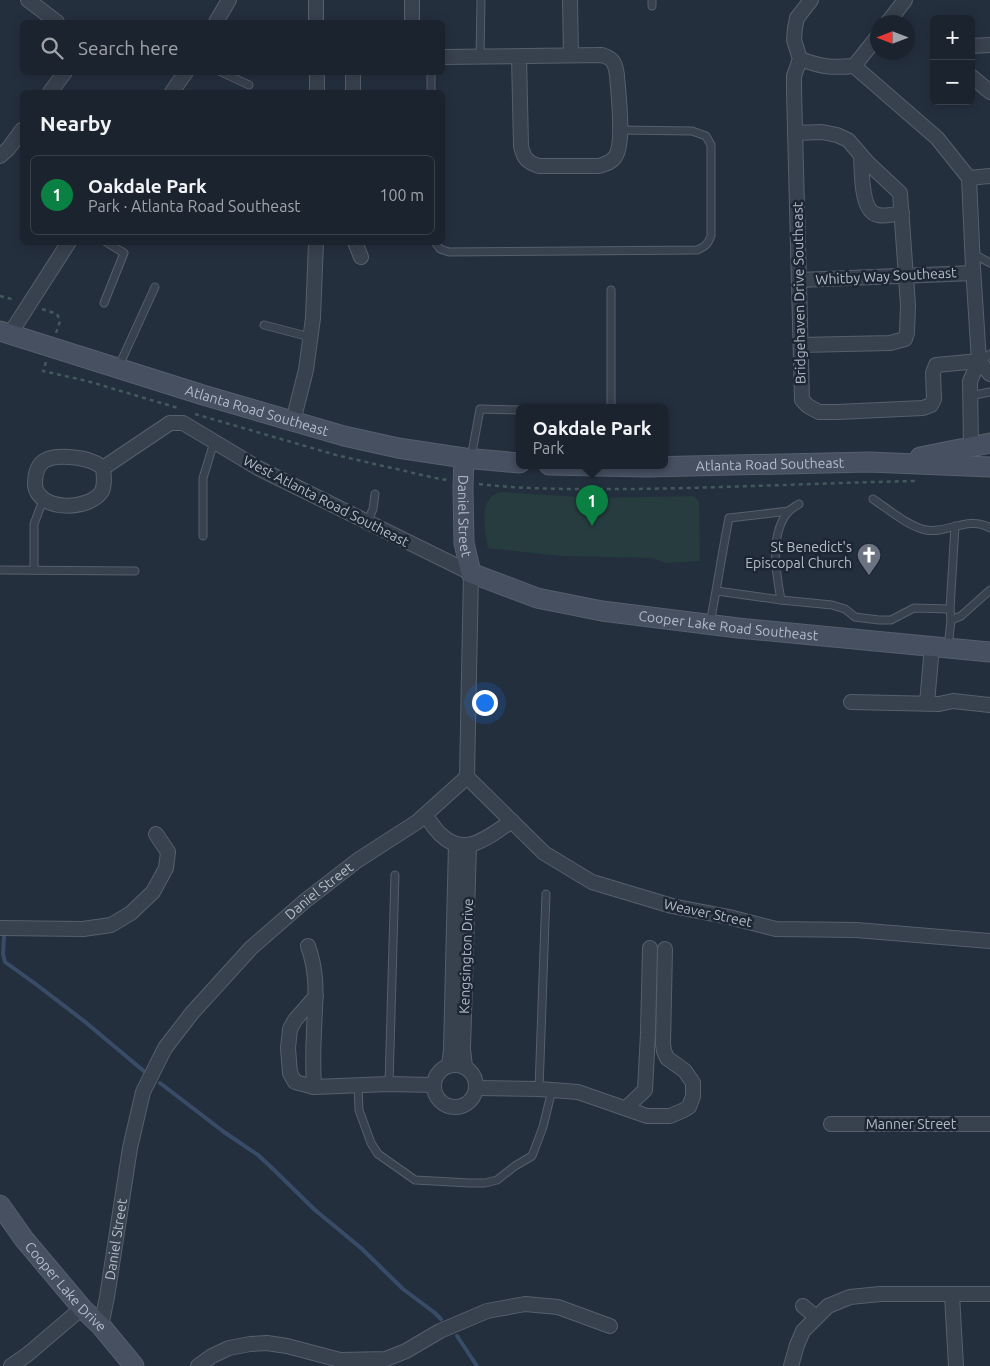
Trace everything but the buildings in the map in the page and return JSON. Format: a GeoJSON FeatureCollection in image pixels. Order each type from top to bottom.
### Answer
{"type":"FeatureCollection","features":[{"type":"Feature","properties":{"kind":"main road","name":"Atlanta Road Southeast"},"geometry":{"type":"LineString","coordinates":[[3,337],[118,368],[293,421],[370,442],[467,458],[516,463]]}},
{"type":"Feature","properties":{"kind":"main road"},"geometry":{"type":"LineString","coordinates":[[892,462],[990,443]]}},
{"type":"Feature","properties":{"kind":"main road","name":"Daniel Street"},"geometry":{"type":"LineString","coordinates":[[467,458],[463,488],[464,543],[471,573]]}},
{"type":"Feature","properties":{"kind":"main road","name":"Atlanta Road Southeast"},"geometry":{"type":"LineString","coordinates":[[668,467],[892,462],[990,467]]}},
{"type":"Feature","properties":{"kind":"main road","name":"Cooper Lake Road Southeast"},"geometry":{"type":"LineString","coordinates":[[471,573],[537,598],[602,611],[710,624],[990,652]]}},
{"type":"Feature","properties":{"kind":"main road","name":"Cooper Lake Drive"},"geometry":{"type":"LineString","coordinates":[[0,1205],[24,1238],[82,1308],[101,1326],[134,1366]]}},
{"type":"Feature","properties":{"kind":"street"},"geometry":{"type":"LineString","coordinates":[[28,0],[54,20]]}},
{"type":"Feature","properties":{"kind":"street"},"geometry":{"type":"LineString","coordinates":[[217,20],[229,0]]}},
{"type":"Feature","properties":{"kind":"street"},"geometry":{"type":"LineString","coordinates":[[316,0],[316,20]]}},
{"type":"Feature","properties":{"kind":"street"},"geometry":{"type":"LineString","coordinates":[[412,0],[412,20]]}},
{"type":"Feature","properties":{"kind":"street"},"geometry":{"type":"LineString","coordinates":[[570,0],[571,55]]}},
{"type":"Feature","properties":{"kind":"street","name":"Bridgehaven Drive Southeast"},"geometry":{"type":"LineString","coordinates":[[811,0],[797,18],[794,40],[800,59],[794,76],[802,400],[819,412],[923,408],[931,405],[934,398],[933,373],[936,365],[985,357]]}},
{"type":"Feature","properties":{"kind":"street"},"geometry":{"type":"LineString","coordinates":[[893,15],[905,0]]}},
{"type":"Feature","properties":{"kind":"street"},"geometry":{"type":"LineString","coordinates":[[975,46],[990,45]]}},
{"type":"Feature","properties":{"kind":"street"},"geometry":{"type":"LineString","coordinates":[[800,59],[816,65],[833,68],[854,66],[870,46]]}},
{"type":"Feature","properties":{"kind":"street"},"geometry":{"type":"LineString","coordinates":[[445,57],[480,57],[519,56],[571,55],[602,55],[609,58],[615,64],[620,143],[616,156],[608,164],[599,166],[539,166],[530,163],[523,156],[521,146],[519,56]]}},
{"type":"Feature","properties":{"kind":"street"},"geometry":{"type":"LineString","coordinates":[[854,66],[937,138],[969,178],[973,272],[985,357],[990,374]]}},
{"type":"Feature","properties":{"kind":"street"},"geometry":{"type":"LineString","coordinates":[[52,90],[63,75]]}},
{"type":"Feature","properties":{"kind":"street"},"geometry":{"type":"LineString","coordinates":[[173,90],[184,75]]}},
{"type":"Feature","properties":{"kind":"street"},"geometry":{"type":"LineString","coordinates":[[317,75],[317,90]]}},
{"type":"Feature","properties":{"kind":"street"},"geometry":{"type":"LineString","coordinates":[[353,75],[353,90]]}},
{"type":"Feature","properties":{"kind":"street"},"geometry":{"type":"LineString","coordinates":[[975,79],[990,92]]}},
{"type":"Feature","properties":{"kind":"street"},"geometry":{"type":"LineString","coordinates":[[795,133],[822,132],[837,135],[848,140],[900,193],[908,305],[905,339],[890,343],[801,345]]}},
{"type":"Feature","properties":{"kind":"street"},"geometry":{"type":"LineString","coordinates":[[0,156],[8,149],[20,133]]}},
{"type":"Feature","properties":{"kind":"street"},"geometry":{"type":"LineString","coordinates":[[861,155],[866,205],[877,216],[902,213]]}},
{"type":"Feature","properties":{"kind":"street"},"geometry":{"type":"LineString","coordinates":[[969,178],[990,176]]}},
{"type":"Feature","properties":{"kind":"street"},"geometry":{"type":"LineString","coordinates":[[3,337],[68,245]]}},
{"type":"Feature","properties":{"kind":"street"},"geometry":{"type":"LineString","coordinates":[[293,421],[306,370],[313,318],[316,245]]}},
{"type":"Feature","properties":{"kind":"street"},"geometry":{"type":"LineString","coordinates":[[356,245],[361,257]]}},
{"type":"Feature","properties":{"kind":"street","name":"Whitby Way Southeast"},"geometry":{"type":"LineString","coordinates":[[799,280],[973,272]]}},
{"type":"Feature","properties":{"kind":"street"},"geometry":{"type":"LineString","coordinates":[[971,447],[970,381],[985,357]]}},
{"type":"Feature","properties":{"kind":"street","name":"West Atlanta Road Southeast"},"geometry":{"type":"LineString","coordinates":[[103,468],[170,423],[183,423],[258,468],[471,573]]}},
{"type":"Feature","properties":{"kind":"street"},"geometry":{"type":"LineString","coordinates":[[59,457],[81,458],[95,462],[103,468],[104,482],[101,491],[90,502],[66,505],[43,500],[37,492],[35,484],[37,469],[45,460],[59,457]]}},
{"type":"Feature","properties":{"kind":"street","name":"Daniel Street"},"geometry":{"type":"LineString","coordinates":[[101,1326],[130,1148],[143,1092],[165,1048],[192,1013],[251,948],[312,895],[358,860],[417,822],[467,777],[471,573]]}},
{"type":"Feature","properties":{"kind":"street"},"geometry":{"type":"LineString","coordinates":[[927,703],[940,648]]}},
{"type":"Feature","properties":{"kind":"street"},"geometry":{"type":"LineString","coordinates":[[851,702],[939,704],[953,701],[990,705]]}},
{"type":"Feature","properties":{"kind":"street","name":"Weaver Street"},"geometry":{"type":"LineString","coordinates":[[467,777],[544,853],[592,882],[672,906],[776,928],[856,930],[990,941]]}},
{"type":"Feature","properties":{"kind":"street"},"geometry":{"type":"LineString","coordinates":[[425,815],[440,835],[462,845],[487,838],[512,821]]}},
{"type":"Feature","properties":{"kind":"street"},"geometry":{"type":"LineString","coordinates":[[0,928],[83,929],[111,925],[131,914],[153,892],[166,868],[168,852],[156,834]]}},
{"type":"Feature","properties":{"kind":"street","name":"Kengsington Drive"},"geometry":{"type":"LineString","coordinates":[[449,1065],[462,845]]}},
{"type":"Feature","properties":{"kind":"street","name":"Kengsington Drive"},"geometry":{"type":"LineString","coordinates":[[462,845],[463,1049],[465,1066]]}},
{"type":"Feature","properties":{"kind":"street"},"geometry":{"type":"LineString","coordinates":[[308,946],[314,961],[316,981],[313,1055],[314,1087]]}},
{"type":"Feature","properties":{"kind":"street"},"geometry":{"type":"LineString","coordinates":[[476,1088],[545,1089],[578,1092],[647,1116],[670,1116],[689,1107],[693,1096],[690,1077],[686,1071],[667,1058],[663,1044],[670,948],[645,948],[649,999],[646,1082],[645,1090],[626,1108]]}},
{"type":"Feature","properties":{"kind":"street"},"geometry":{"type":"LineString","coordinates":[[316,996],[295,1020],[290,1029],[288,1048],[290,1073],[295,1082],[314,1087],[389,1084],[434,1085]]}},
{"type":"Feature","properties":{"kind":"street"},"geometry":{"type":"LineString","coordinates":[[458,1064],[465,1066],[473,1074],[476,1092],[469,1102],[464,1105],[452,1107],[445,1105],[439,1101],[434,1092],[435,1076],[449,1065],[458,1064]]}},
{"type":"Feature","properties":{"kind":"street","name":"Manner Street"},"geometry":{"type":"LineString","coordinates":[[831,1124],[990,1124]]}},
{"type":"Feature","properties":{"kind":"street"},"geometry":{"type":"LineString","coordinates":[[790,1366],[803,1331],[828,1306],[850,1297],[880,1294],[990,1294]]}},
{"type":"Feature","properties":{"kind":"street"},"geometry":{"type":"LineString","coordinates":[[952,1295],[956,1366]]}},
{"type":"Feature","properties":{"kind":"street"},"geometry":{"type":"LineString","coordinates":[[198,1366],[212,1356],[230,1348],[267,1343],[287,1346],[340,1360],[387,1362],[440,1331],[488,1311],[524,1304],[558,1307],[610,1326]]}},
{"type":"Feature","properties":{"kind":"street"},"geometry":{"type":"LineString","coordinates":[[803,1306],[816,1318]]}},
{"type":"Feature","properties":{"kind":"street"},"geometry":{"type":"LineString","coordinates":[[11,1366],[82,1308]]}},
{"type":"Feature","properties":{"kind":"lane"},"geometry":{"type":"LineString","coordinates":[[480,57],[482,0]]}},
{"type":"Feature","properties":{"kind":"lane"},"geometry":{"type":"LineString","coordinates":[[227,75],[249,85]]}},
{"type":"Feature","properties":{"kind":"lane"},"geometry":{"type":"LineString","coordinates":[[431,75],[431,90]]}},
{"type":"Feature","properties":{"kind":"lane"},"geometry":{"type":"LineString","coordinates":[[437,245],[440,249],[449,252],[697,250],[704,247],[709,243],[711,236],[711,145],[706,136],[692,131],[620,130]]}},
{"type":"Feature","properties":{"kind":"lane"},"geometry":{"type":"LineString","coordinates":[[104,303],[124,253],[111,245]]}},
{"type":"Feature","properties":{"kind":"lane"},"geometry":{"type":"LineString","coordinates":[[972,253],[990,263]]}},
{"type":"Feature","properties":{"kind":"lane"},"geometry":{"type":"LineString","coordinates":[[118,368],[155,287]]}},
{"type":"Feature","properties":{"kind":"lane"},"geometry":{"type":"LineString","coordinates":[[610,404],[611,290]]}},
{"type":"Feature","properties":{"kind":"lane"},"geometry":{"type":"LineString","coordinates":[[264,325],[310,337]]}},
{"type":"Feature","properties":{"kind":"lane"},"geometry":{"type":"LineString","coordinates":[[970,396],[990,392]]}},
{"type":"Feature","properties":{"kind":"lane"},"geometry":{"type":"LineString","coordinates":[[467,458],[480,409],[516,410]]}},
{"type":"Feature","properties":{"kind":"lane"},"geometry":{"type":"LineString","coordinates":[[203,536],[203,478],[214,442]]}},
{"type":"Feature","properties":{"kind":"lane"},"geometry":{"type":"LineString","coordinates":[[367,522],[373,509],[375,494]]}},
{"type":"Feature","properties":{"kind":"lane"},"geometry":{"type":"LineString","coordinates":[[873,499],[916,527],[928,531],[948,529],[973,523],[986,525],[990,528]]}},
{"type":"Feature","properties":{"kind":"lane"},"geometry":{"type":"LineString","coordinates":[[34,570],[34,524],[43,500]]}},
{"type":"Feature","properties":{"kind":"lane"},"geometry":{"type":"LineString","coordinates":[[780,600],[775,559],[778,537],[782,524],[789,512],[799,504]]}},
{"type":"Feature","properties":{"kind":"lane"},"geometry":{"type":"LineString","coordinates":[[710,624],[729,518],[789,512]]}},
{"type":"Feature","properties":{"kind":"lane"},"geometry":{"type":"LineString","coordinates":[[940,648],[951,620],[955,526]]}},
{"type":"Feature","properties":{"kind":"lane"},"geometry":{"type":"LineString","coordinates":[[0,570],[135,571]]}},
{"type":"Feature","properties":{"kind":"lane"},"geometry":{"type":"LineString","coordinates":[[951,620],[961,616],[990,590]]}},
{"type":"Feature","properties":{"kind":"lane"},"geometry":{"type":"LineString","coordinates":[[717,591],[832,605],[845,609],[855,616],[879,620],[891,620],[914,608],[950,609]]}},
{"type":"Feature","properties":{"kind":"lane"},"geometry":{"type":"LineString","coordinates":[[389,1084],[395,875]]}},
{"type":"Feature","properties":{"kind":"lane"},"geometry":{"type":"LineString","coordinates":[[358,1085],[359,1110],[371,1143],[378,1154],[415,1180],[485,1183],[497,1180],[532,1156],[543,1127],[545,1089],[546,894]]}},
{"type":"Feature","properties":{"kind":"path"},"geometry":{"type":"LineString","coordinates":[[495,486],[578,489],[916,481]]}},
{"type":"Feature","properties":{"kind":"green space"},"geometry":{"type":"Polygon","coordinates":[[[502,492],[598,498],[694,496],[699,501],[700,561],[667,563],[652,558],[561,556],[488,548],[484,515],[486,507],[494,495],[502,492]]]}},
{"type":"Feature","properties":{"kind":"waterway"},"geometry":{"type":"LineString","coordinates":[[4,936],[3,954],[5,962],[84,1021],[145,1072]]}},
{"type":"Feature","properties":{"kind":"waterway"},"geometry":{"type":"LineString","coordinates":[[160,1083],[224,1132],[258,1155],[315,1210],[361,1248],[403,1289],[441,1319]]}},
{"type":"Feature","properties":{"kind":"waterway"},"geometry":{"type":"LineString","coordinates":[[457,1336],[477,1366]]}},
{"type":"Feature","properties":{"kind":"place","name":"Oakdale Park"},"geometry":{"type":"Point","coordinates":[592,526]}},
{"type":"Feature","properties":{"kind":"place","name":"St Benedict's Episcopal Church"},"geometry":{"type":"Point","coordinates":[869,576]}}]}
